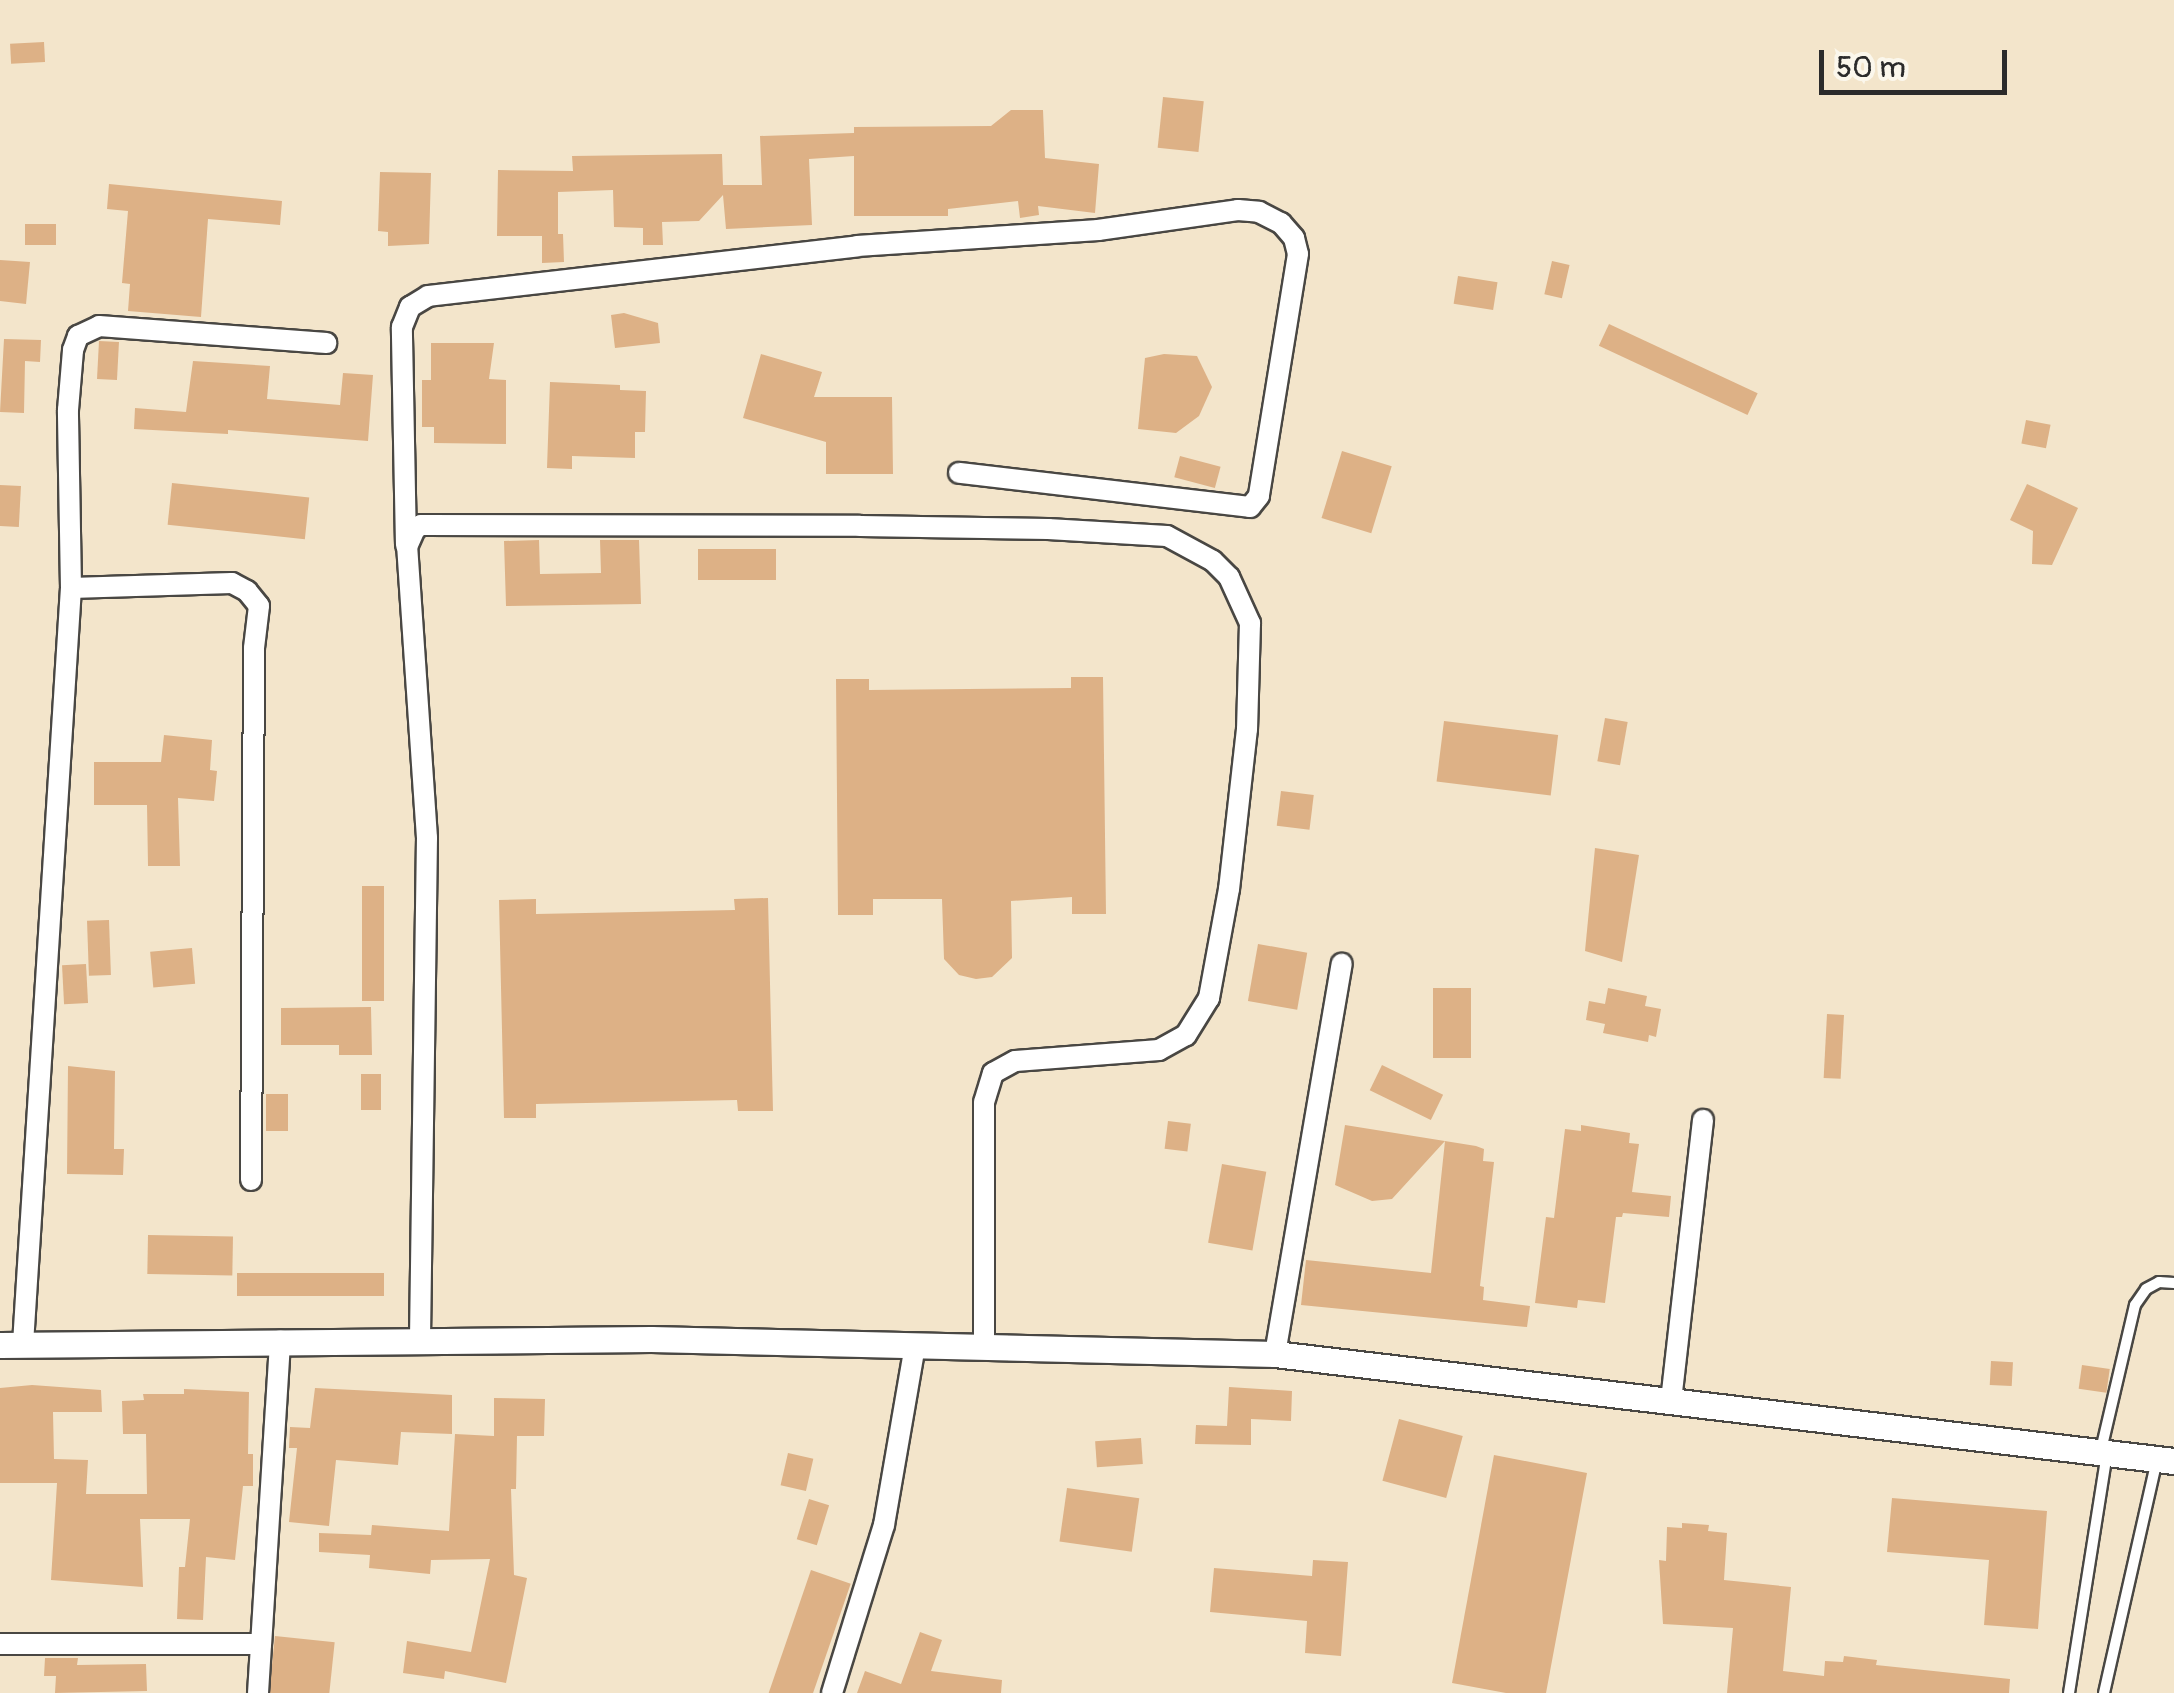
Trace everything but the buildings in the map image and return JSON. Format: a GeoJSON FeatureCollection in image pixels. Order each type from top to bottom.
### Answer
{"type":"FeatureCollection","features":[{"type":"Feature","properties":{"kind":"street"},"geometry":{"type":"LineString","coordinates":[[420,1338],[427,838],[406,547],[402,327],[410,307],[428,296],[856,246],[1098,230],[1238,210],[1260,212],[1281,224],[1294,238],[1298,254],[1260,496],[1250,506],[959,473]]}},
{"type":"Feature","properties":{"kind":"street"},"geometry":{"type":"LineString","coordinates":[[326,342],[99,326],[78,336],[68,410],[71,588],[12,1344],[420,1338],[984,1345],[1275,1354],[2166,1460]]}},
{"type":"Feature","properties":{"kind":"street"},"geometry":{"type":"LineString","coordinates":[[406,547],[421,526],[1108,530],[1167,536],[1212,561],[1228,577],[1250,622],[1247,729],[1229,889],[1209,998],[1186,1035],[1159,1050],[1014,1061],[993,1074],[984,1102],[984,1345]]}},
{"type":"Feature","properties":{"kind":"street"},"geometry":{"type":"LineString","coordinates":[[71,588],[232,583],[247,591],[259,606],[254,648],[251,1180]]}},
{"type":"Feature","properties":{"kind":"street"},"geometry":{"type":"LineString","coordinates":[[1275,1354],[1342,964]]}},
{"type":"Feature","properties":{"kind":"street"},"geometry":{"type":"LineString","coordinates":[[1671,1401],[1703,1120]]}},
{"type":"Feature","properties":{"kind":"street"},"geometry":{"type":"LineString","coordinates":[[258,1693],[280,1341]]}},
{"type":"Feature","properties":{"kind":"street"},"geometry":{"type":"LineString","coordinates":[[832,1693],[884,1525],[915,1345]]}},
{"type":"Feature","properties":{"kind":"street"},"geometry":{"type":"LineString","coordinates":[[0,1644],[261,1644]]}},
{"type":"Feature","properties":{"kind":"lane"},"geometry":{"type":"LineString","coordinates":[[2069,1693],[2104,1452],[2135,1305],[2146,1289],[2159,1282],[2174,1284]]}},
{"type":"Feature","properties":{"kind":"lane"},"geometry":{"type":"LineString","coordinates":[[2104,1693],[2166,1460]]}}]}
